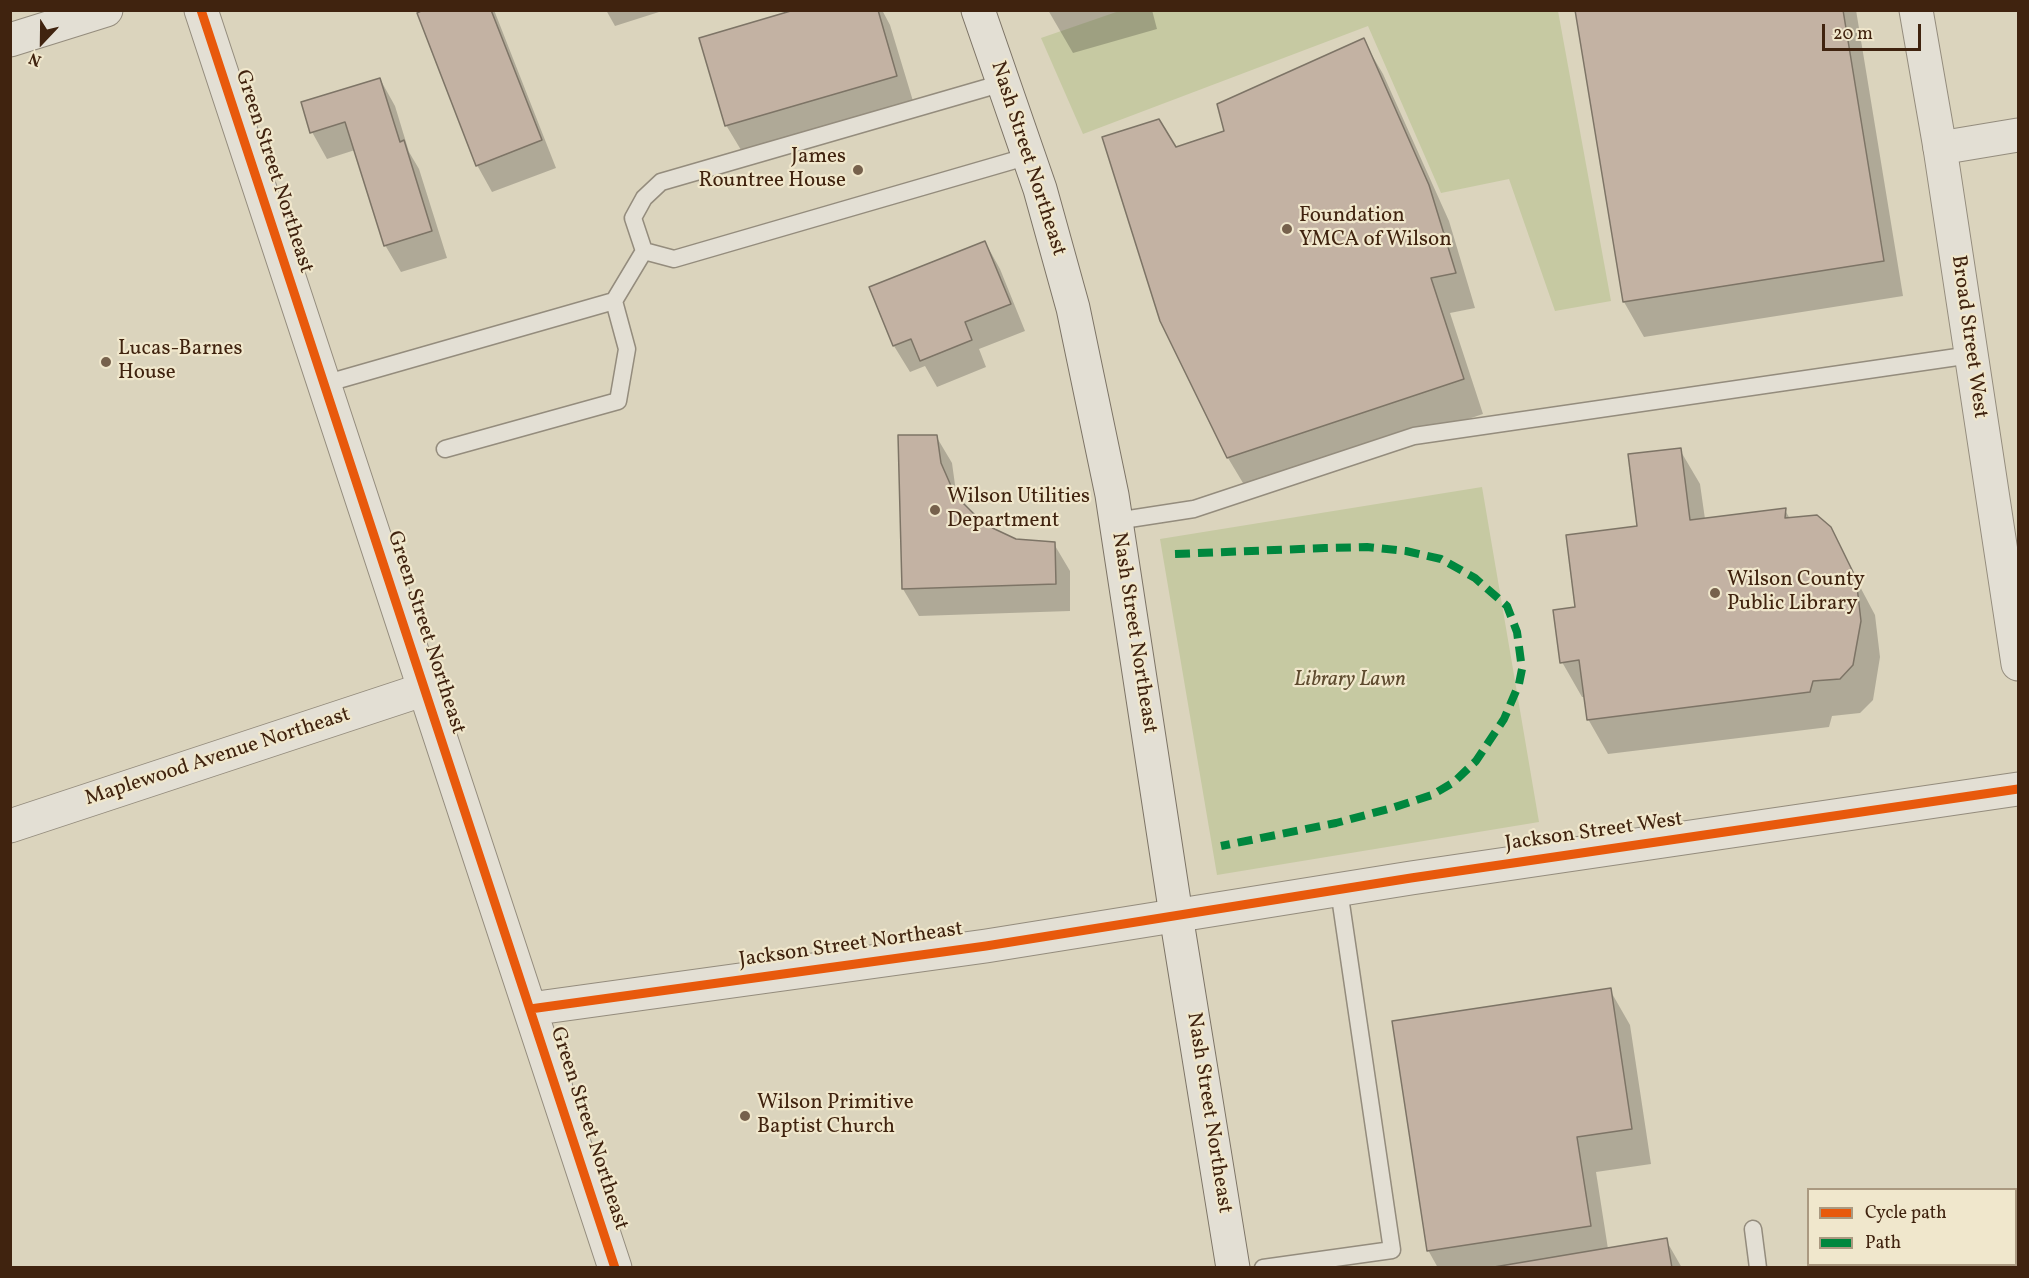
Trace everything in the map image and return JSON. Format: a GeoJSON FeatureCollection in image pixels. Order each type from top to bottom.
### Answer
{"type":"FeatureCollection","features":[{"type":"Feature","properties":{"kind":"street"},"geometry":{"type":"LineString","coordinates":[[10,40],[106,10]]}},
{"type":"Feature","properties":{"kind":"street","name":"Green Street Northeast"},"geometry":{"type":"LineString","coordinates":[[201,10],[615,1268]]}},
{"type":"Feature","properties":{"kind":"street","name":"Nash Street Northeast"},"geometry":{"type":"LineString","coordinates":[[978,10],[1029,156],[1073,308],[1116,520],[1233,1268]]}},
{"type":"Feature","properties":{"kind":"street","name":"Broad Street West"},"geometry":{"type":"LineString","coordinates":[[1916,10],[1940,148],[2019,664]]}},
{"type":"Feature","properties":{"kind":"street"},"geometry":{"type":"LineString","coordinates":[[1940,148],[2019,135]]}},
{"type":"Feature","properties":{"kind":"street","name":"Maplewood Avenue Northeast"},"geometry":{"type":"LineString","coordinates":[[10,826],[425,689]]}},
{"type":"Feature","properties":{"kind":"street","name":"Jackson Street West"},"geometry":{"type":"LineString","coordinates":[[1176,915],[2019,789]]}},
{"type":"Feature","properties":{"kind":"street","name":"Jackson Street Northeast"},"geometry":{"type":"LineString","coordinates":[[530,1009],[986,946],[1176,915]]}},
{"type":"Feature","properties":{"kind":"lane"},"geometry":{"type":"LineString","coordinates":[[324,384],[614,301],[644,251],[633,218],[644,198],[661,182],[1003,83]]}},
{"type":"Feature","properties":{"kind":"lane"},"geometry":{"type":"LineString","coordinates":[[644,251],[674,259],[1029,156]]}},
{"type":"Feature","properties":{"kind":"lane"},"geometry":{"type":"LineString","coordinates":[[445,449],[618,401],[627,350],[614,301]]}},
{"type":"Feature","properties":{"kind":"lane"},"geometry":{"type":"LineString","coordinates":[[1116,520],[1194,509],[1414,436],[1971,354]]}},
{"type":"Feature","properties":{"kind":"lane"},"geometry":{"type":"LineString","coordinates":[[1263,1268],[1392,1250],[1339,890]]}},
{"type":"Feature","properties":{"kind":"lane"},"geometry":{"type":"LineString","coordinates":[[1753,1229],[1758,1268]]}},
{"type":"Feature","properties":{"kind":"green space"},"geometry":{"type":"Polygon","coordinates":[[[1122,10],[1558,11],[1611,301],[1555,311],[1509,179],[1441,193],[1368,26],[1083,134],[1041,38],[1122,10]]]}},
{"type":"Feature","properties":{"kind":"green space","name":"Library Lawn"},"geometry":{"type":"Polygon","coordinates":[[[1482,487],[1539,822],[1217,875],[1160,539],[1482,487]]]}},
{"type":"Feature","properties":{"kind":"building"},"geometry":{"type":"Polygon","coordinates":[[[423,10],[491,10],[542,140],[476,166],[417,13],[423,10]]]}},
{"type":"Feature","properties":{"kind":"building"},"geometry":{"type":"Polygon","coordinates":[[[794,10],[878,10],[897,76],[725,126],[699,38],[794,10]]]}},
{"type":"Feature","properties":{"kind":"building"},"geometry":{"type":"Polygon","coordinates":[[[1575,10],[1843,10],[1884,261],[1623,302],[1575,10]]]}},
{"type":"Feature","properties":{"kind":"building","name":"Foundation YMCA of Wilson"},"geometry":{"type":"Polygon","coordinates":[[[1364,38],[1429,185],[1456,273],[1431,278],[1464,379],[1227,458],[1160,321],[1102,137],[1159,119],[1176,147],[1224,131],[1217,104],[1364,38]]]}},
{"type":"Feature","properties":{"kind":"building"},"geometry":{"type":"Polygon","coordinates":[[[380,78],[400,142],[404,140],[432,231],[384,246],[345,122],[310,133],[301,102],[380,78]]]}},
{"type":"Feature","properties":{"kind":"building"},"geometry":{"type":"Polygon","coordinates":[[[985,241],[1011,304],[965,322],[972,340],[920,361],[911,339],[893,346],[869,287],[985,241]]]}},
{"type":"Feature","properties":{"kind":"building","name":"Wilson Utilities Department"},"geometry":{"type":"Polygon","coordinates":[[[898,435],[937,435],[941,463],[955,495],[984,524],[1016,539],[1055,542],[1056,584],[902,589],[898,435]]]}},
{"type":"Feature","properties":{"kind":"building","name":"Wilson County Public Library"},"geometry":{"type":"Polygon","coordinates":[[[1681,448],[1690,520],[1786,508],[1785,518],[1817,515],[1831,527],[1856,578],[1861,621],[1853,665],[1840,679],[1813,681],[1810,692],[1587,720],[1579,660],[1560,663],[1553,610],[1575,607],[1566,535],[1637,526],[1628,454],[1681,448]]]}},
{"type":"Feature","properties":{"kind":"building"},"geometry":{"type":"Polygon","coordinates":[[[1611,988],[1632,1129],[1577,1137],[1591,1226],[1427,1251],[1392,1021],[1611,988]]]}},
{"type":"Feature","properties":{"kind":"building"},"geometry":{"type":"Polygon","coordinates":[[[1667,1238],[1672,1268],[1488,1268],[1667,1238]]]}},
{"type":"Feature","properties":{"kind":"marked path"},"geometry":{"type":"LineString","coordinates":[[1175,554],[1367,547],[1406,551],[1441,559],[1475,578],[1507,606],[1517,632],[1522,669],[1519,684],[1504,719],[1476,761],[1454,782],[1432,795],[1392,808],[1336,823],[1221,846]]}},
{"type":"Feature","properties":{"kind":"cycle path"},"geometry":{"type":"LineString","coordinates":[[201,10],[615,1268]]}},
{"type":"Feature","properties":{"kind":"cycle path"},"geometry":{"type":"LineString","coordinates":[[530,1009],[986,946],[1411,878],[2018,789]]}},
{"type":"Feature","properties":{"kind":"place","name":"James Rountree House"},"geometry":{"type":"Point","coordinates":[858,170]}},
{"type":"Feature","properties":{"kind":"place","name":"Foundation YMCA of Wilson"},"geometry":{"type":"Point","coordinates":[1287,229]}},
{"type":"Feature","properties":{"kind":"place","name":"Lucas-Barnes House"},"geometry":{"type":"Point","coordinates":[106,362]}},
{"type":"Feature","properties":{"kind":"place","name":"Wilson Utilities Department"},"geometry":{"type":"Point","coordinates":[935,510]}},
{"type":"Feature","properties":{"kind":"place","name":"Wilson County Public Library"},"geometry":{"type":"Point","coordinates":[1715,593]}},
{"type":"Feature","properties":{"kind":"place","name":"Wilson Primitive Baptist Church"},"geometry":{"type":"Point","coordinates":[745,1116]}}]}
